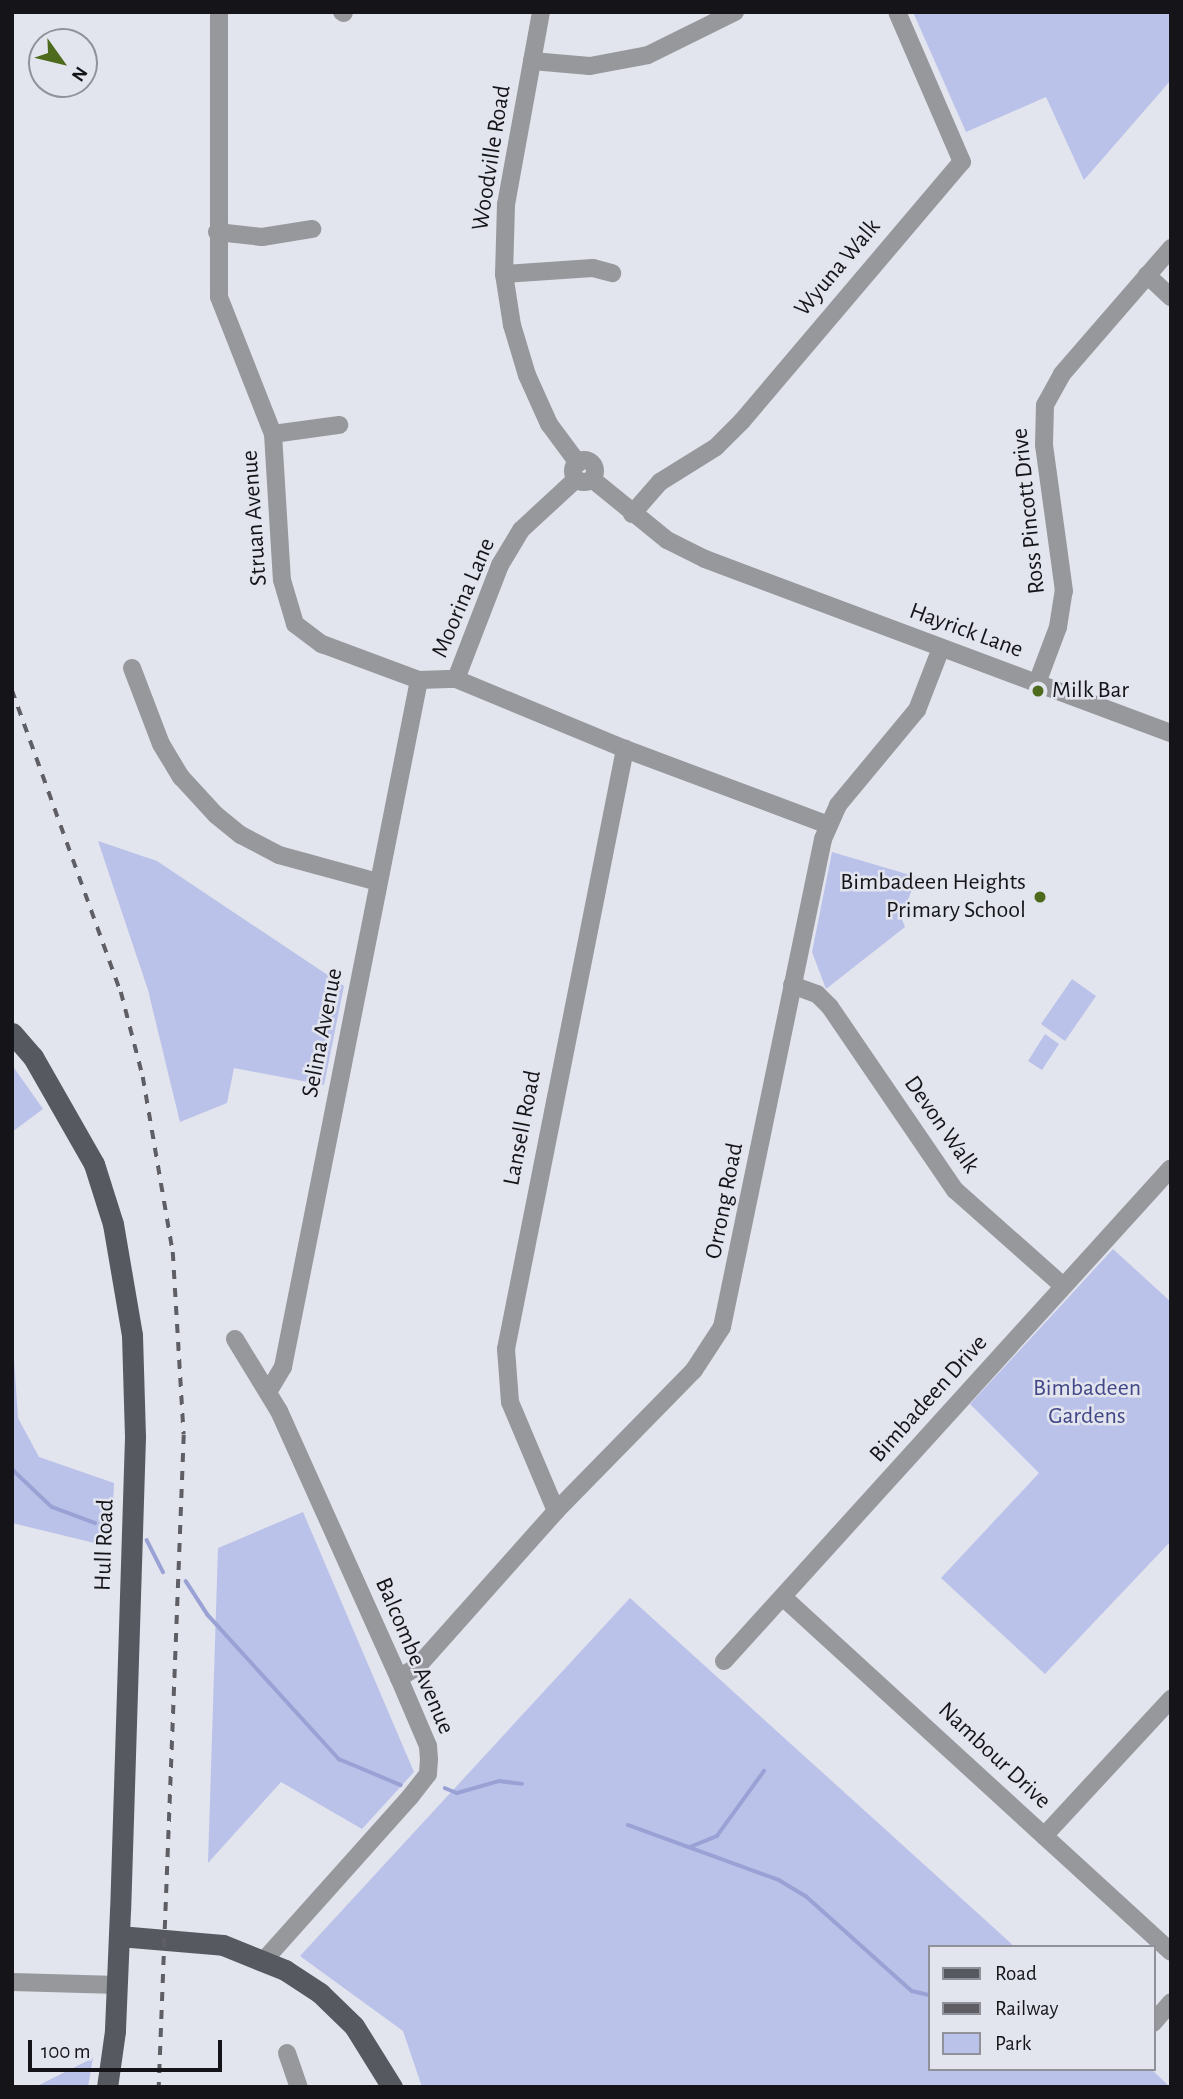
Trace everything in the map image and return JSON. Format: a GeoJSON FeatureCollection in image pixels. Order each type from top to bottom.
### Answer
{"type":"FeatureCollection","features":[{"type":"Feature","properties":{"kind":"main road","name":"Hull Road"},"geometry":{"type":"LineString","coordinates":[[12,1033],[33,1057],[94,1164],[113,1224],[132,1335],[135,1437],[118,1985],[107,2087]]}},
{"type":"Feature","properties":{"kind":"main road"},"geometry":{"type":"LineString","coordinates":[[119,1936],[214,1943],[265,1959],[332,2004],[373,2052],[392,2087]]}},
{"type":"Feature","properties":{"kind":"street","name":"Struan Avenue"},"geometry":{"type":"LineString","coordinates":[[219,12],[217,232],[222,310],[273,434],[282,580],[295,624],[322,644],[419,680],[456,678],[625,749],[828,825]]}},
{"type":"Feature","properties":{"kind":"street","name":"Woodville Road"},"geometry":{"type":"LineString","coordinates":[[541,12],[506,204],[504,274],[512,325],[527,375],[549,424],[582,473],[667,540],[744,574]]}},
{"type":"Feature","properties":{"kind":"street"},"geometry":{"type":"LineString","coordinates":[[532,61],[590,66],[648,55],[735,12]]}},
{"type":"Feature","properties":{"kind":"street","name":"Wyuna Walk"},"geometry":{"type":"LineString","coordinates":[[632,514],[660,482],[716,447],[742,421],[962,162],[897,12]]}},
{"type":"Feature","properties":{"kind":"street"},"geometry":{"type":"LineString","coordinates":[[217,232],[262,237],[312,229]]}},
{"type":"Feature","properties":{"kind":"street","name":"Ross Pincott Drive"},"geometry":{"type":"LineString","coordinates":[[1037,683],[1058,627],[1064,591],[1044,445],[1045,405],[1062,374],[1171,248]]}},
{"type":"Feature","properties":{"kind":"street"},"geometry":{"type":"LineString","coordinates":[[504,274],[593,268],[612,274]]}},
{"type":"Feature","properties":{"kind":"street"},"geometry":{"type":"LineString","coordinates":[[1147,275],[1171,297]]}},
{"type":"Feature","properties":{"kind":"street"},"geometry":{"type":"LineString","coordinates":[[273,434],[340,425]]}},
{"type":"Feature","properties":{"kind":"street","name":"Moorina Lane"},"geometry":{"type":"LineString","coordinates":[[456,678],[500,565],[521,530],[582,473]]}},
{"type":"Feature","properties":{"kind":"street","name":"Hayrick Lane"},"geometry":{"type":"LineString","coordinates":[[744,574],[1171,733]]}},
{"type":"Feature","properties":{"kind":"street","name":"Orrong Road"},"geometry":{"type":"LineString","coordinates":[[399,1678],[418,1666],[556,1511],[694,1370],[722,1327],[792,985],[828,825],[838,805],[912,718],[942,648]]}},
{"type":"Feature","properties":{"kind":"street"},"geometry":{"type":"LineString","coordinates":[[132,668],[161,744],[181,777],[216,815],[279,855],[378,882]]}},
{"type":"Feature","properties":{"kind":"street","name":"Selina Avenue"},"geometry":{"type":"LineString","coordinates":[[268,1392],[283,1367],[419,680]]}},
{"type":"Feature","properties":{"kind":"street","name":"Lansell Road"},"geometry":{"type":"LineString","coordinates":[[556,1511],[510,1402],[506,1349],[625,749]]}},
{"type":"Feature","properties":{"kind":"street","name":"Devon Walk"},"geometry":{"type":"LineString","coordinates":[[792,985],[817,995],[830,1007],[955,1191],[1063,1286]]}},
{"type":"Feature","properties":{"kind":"street","name":"Bimbadeen Drive"},"geometry":{"type":"LineString","coordinates":[[724,1661],[785,1598],[1063,1286],[1169,1173]]}},
{"type":"Feature","properties":{"kind":"street","name":"Balcombe Avenue"},"geometry":{"type":"LineString","coordinates":[[232,1335],[268,1392],[428,1746],[428,1774],[265,1959]]}},
{"type":"Feature","properties":{"kind":"street","name":"Nambour Drive"},"geometry":{"type":"LineString","coordinates":[[785,1598],[1171,1952]]}},
{"type":"Feature","properties":{"kind":"street"},"geometry":{"type":"LineString","coordinates":[[1044,1836],[1171,1699]]}},
{"type":"Feature","properties":{"kind":"street"},"geometry":{"type":"LineString","coordinates":[[12,1982],[118,1985]]}},
{"type":"Feature","properties":{"kind":"street"},"geometry":{"type":"LineString","coordinates":[[1155,2021],[1171,2003]]}},
{"type":"Feature","properties":{"kind":"street"},"geometry":{"type":"LineString","coordinates":[[288,2053],[299,2087]]}},
{"type":"Feature","properties":{"kind":"green space"},"geometry":{"type":"Polygon","coordinates":[[[913,12],[1171,12],[1171,80],[1084,180],[1046,97],[966,132],[913,12]]]}},
{"type":"Feature","properties":{"kind":"green space"},"geometry":{"type":"Polygon","coordinates":[[[98,841],[157,861],[344,986],[324,1085],[234,1068],[227,1103],[180,1122],[148,990],[98,841]]]}},
{"type":"Feature","properties":{"kind":"green space"},"geometry":{"type":"Polygon","coordinates":[[[832,852],[917,877],[901,917],[905,927],[826,989],[812,952],[832,852]]]}},
{"type":"Feature","properties":{"kind":"green space"},"geometry":{"type":"Polygon","coordinates":[[[1072,979],[1096,996],[1065,1041],[1041,1024],[1072,979]]]}},
{"type":"Feature","properties":{"kind":"green space"},"geometry":{"type":"Polygon","coordinates":[[[1045,1034],[1059,1044],[1042,1070],[1028,1061],[1045,1034]]]}},
{"type":"Feature","properties":{"kind":"green space"},"geometry":{"type":"Polygon","coordinates":[[[12,1065],[43,1109],[12,1132],[12,1065]]]}},
{"type":"Feature","properties":{"kind":"green space","name":"Bimbadeen Gardens"},"geometry":{"type":"Polygon","coordinates":[[[1113,1249],[1171,1302],[1171,1541],[1045,1674],[941,1578],[1039,1473],[970,1404],[1113,1249]]]}},
{"type":"Feature","properties":{"kind":"green space"},"geometry":{"type":"Polygon","coordinates":[[[12,1329],[18,1418],[39,1457],[114,1483],[111,1547],[12,1523],[12,1329]]]}},
{"type":"Feature","properties":{"kind":"green space"},"geometry":{"type":"Polygon","coordinates":[[[303,1512],[414,1772],[362,1829],[281,1782],[208,1863],[218,1548],[303,1512]]]}},
{"type":"Feature","properties":{"kind":"green space"},"geometry":{"type":"Polygon","coordinates":[[[630,1598],[1013,1945],[928,1945],[928,2071],[1153,2071],[1170,2087],[422,2087],[403,2031],[300,1956],[630,1598]]]}},
{"type":"Feature","properties":{"kind":"green space"},"geometry":{"type":"Polygon","coordinates":[[[93,2058],[88,2087],[35,2087],[93,2058]]]}},
{"type":"Feature","properties":{"kind":"waterway"},"geometry":{"type":"LineString","coordinates":[[12,1469],[52,1507],[95,1523]]}},
{"type":"Feature","properties":{"kind":"waterway"},"geometry":{"type":"LineString","coordinates":[[147,1540],[163,1572]]}},
{"type":"Feature","properties":{"kind":"waterway"},"geometry":{"type":"LineString","coordinates":[[186,1581],[208,1615],[339,1759],[401,1785]]}},
{"type":"Feature","properties":{"kind":"waterway"},"geometry":{"type":"LineString","coordinates":[[690,1847],[717,1836],[764,1771]]}},
{"type":"Feature","properties":{"kind":"waterway"},"geometry":{"type":"LineString","coordinates":[[445,1788],[457,1793],[499,1781],[522,1784]]}},
{"type":"Feature","properties":{"kind":"waterway"},"geometry":{"type":"LineString","coordinates":[[628,1825],[779,1880],[806,1896],[912,1991],[928,1995]]}},
{"type":"Feature","properties":{"kind":"railway"},"geometry":{"type":"LineString","coordinates":[[12,690],[121,992],[143,1077],[173,1252],[184,1435],[159,2087]]}},
{"type":"Feature","properties":{"kind":"place","name":"Milk Bar"},"geometry":{"type":"Point","coordinates":[1038,691]}},
{"type":"Feature","properties":{"kind":"place","name":"Bimbadeen Heights Primary School"},"geometry":{"type":"Point","coordinates":[1040,897]}}]}
